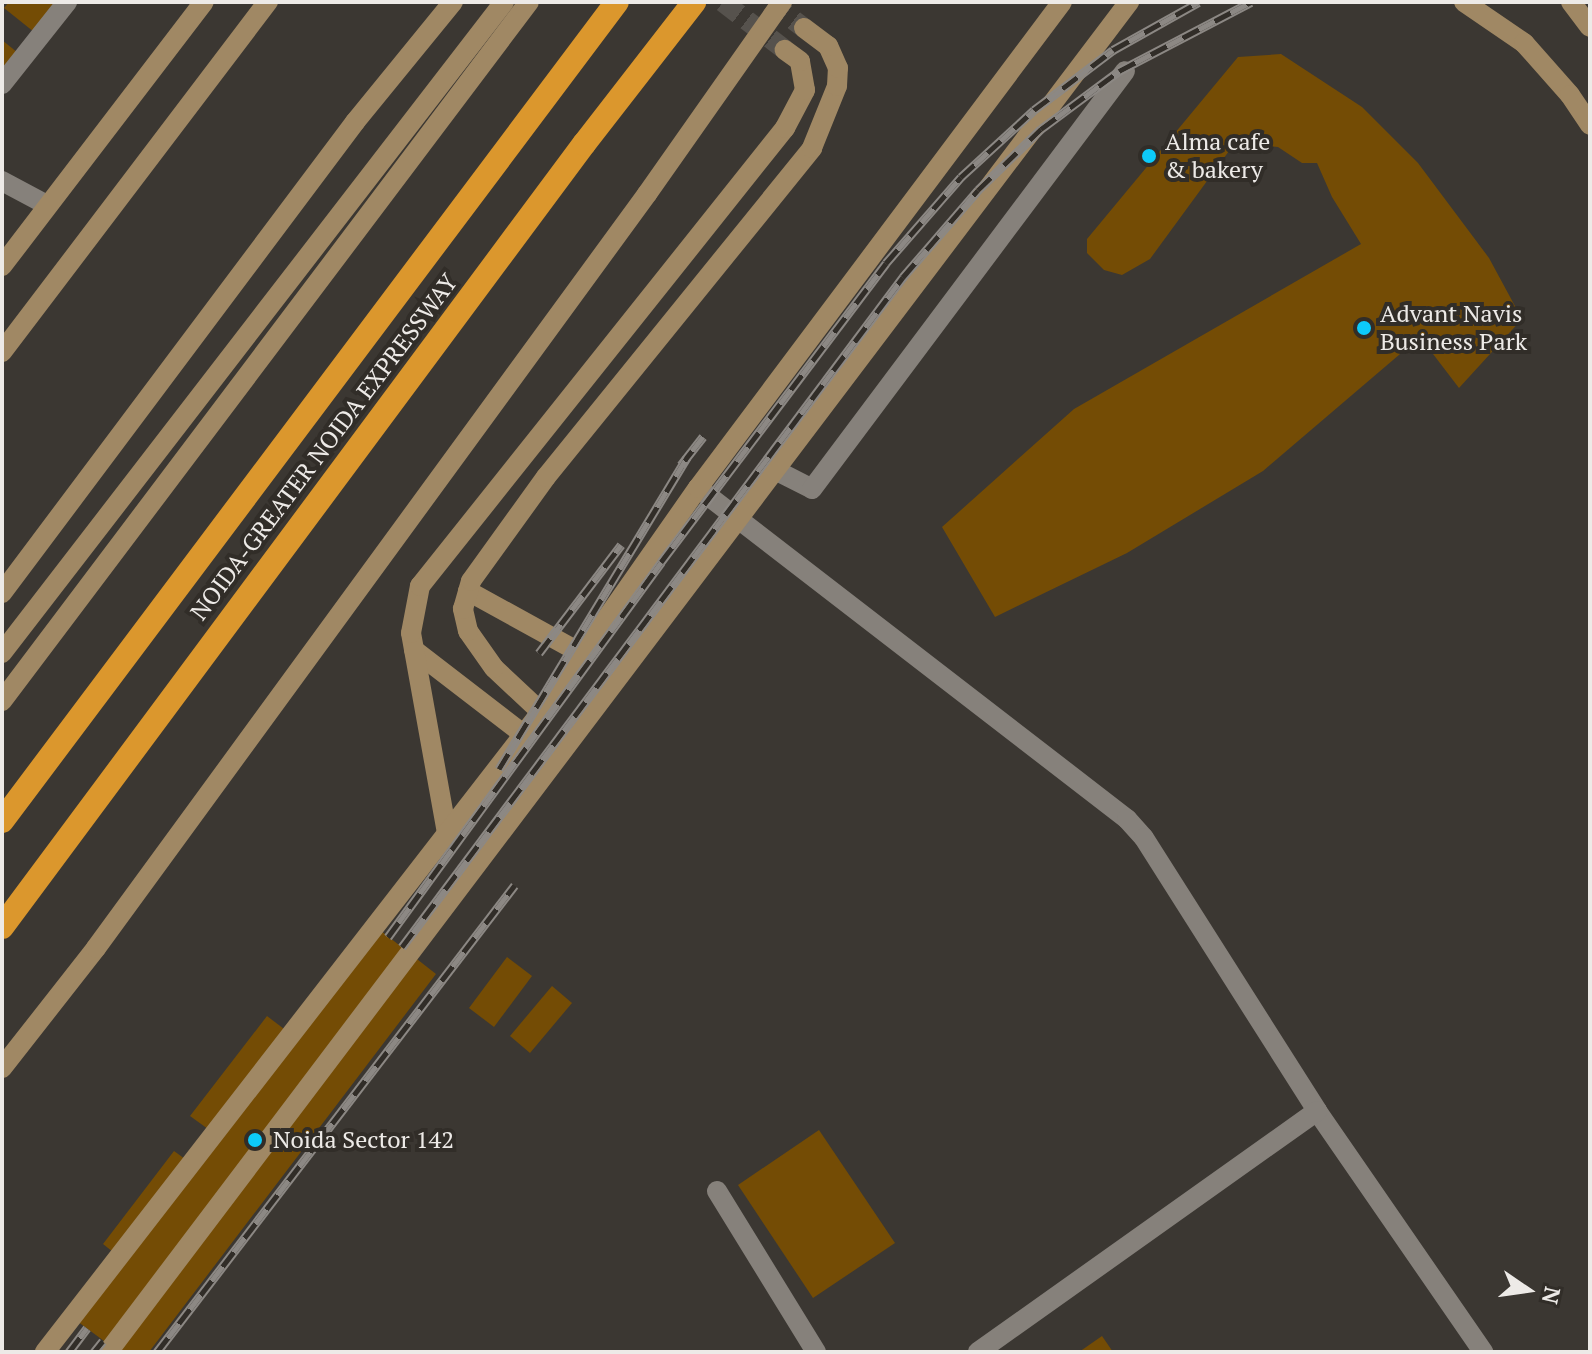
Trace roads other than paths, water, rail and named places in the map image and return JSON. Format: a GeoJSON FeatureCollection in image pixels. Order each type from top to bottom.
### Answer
{"type":"FeatureCollection","features":[{"type":"Feature","properties":{"kind":"highway","name":"NOIDA-GREATER NOIDA EXPRESSWAY"},"geometry":{"type":"LineString","coordinates":[[2,821],[617,2]]}},
{"type":"Feature","properties":{"kind":"highway","name":"NOIDA-GREATER NOIDA EXPRESSWAY"},"geometry":{"type":"LineString","coordinates":[[2,927],[575,157],[694,2]]}},
{"type":"Feature","properties":{"kind":"street"},"geometry":{"type":"LineString","coordinates":[[2,84],[67,2]]}},
{"type":"Feature","properties":{"kind":"street"},"geometry":{"type":"LineString","coordinates":[[2,266],[204,2]]}},
{"type":"Feature","properties":{"kind":"street"},"geometry":{"type":"LineString","coordinates":[[2,352],[268,2]]}},
{"type":"Feature","properties":{"kind":"street"},"geometry":{"type":"LineString","coordinates":[[2,593],[355,122],[453,2]]}},
{"type":"Feature","properties":{"kind":"street"},"geometry":{"type":"LineString","coordinates":[[2,653],[504,2]]}},
{"type":"Feature","properties":{"kind":"street"},"geometry":{"type":"LineString","coordinates":[[2,701],[529,2]]}},
{"type":"Feature","properties":{"kind":"street"},"geometry":{"type":"LineString","coordinates":[[2,1068],[105,935],[647,194],[782,2]]}},
{"type":"Feature","properties":{"kind":"street"},"geometry":{"type":"LineString","coordinates":[[45,1352],[541,712],[698,488],[1062,2]]}},
{"type":"Feature","properties":{"kind":"street"},"geometry":{"type":"LineString","coordinates":[[108,1352],[1129,2]]}},
{"type":"Feature","properties":{"kind":"street"},"geometry":{"type":"LineString","coordinates":[[1464,2],[1524,43],[1570,95],[1590,125]]}},
{"type":"Feature","properties":{"kind":"street"},"geometry":{"type":"LineString","coordinates":[[1571,2],[1590,27]]}},
{"type":"Feature","properties":{"kind":"street"},"geometry":{"type":"LineString","coordinates":[[541,712],[494,668],[468,631],[463,609],[471,581],[546,477],[812,148],[837,86],[838,68],[828,46],[804,28]]}},
{"type":"Feature","properties":{"kind":"street"},"geometry":{"type":"LineString","coordinates":[[447,833],[411,633],[420,586],[785,128],[805,90],[800,61],[785,50]]}},
{"type":"Feature","properties":{"kind":"street"},"geometry":{"type":"LineString","coordinates":[[777,471],[812,489],[1125,71]]}},
{"type":"Feature","properties":{"kind":"street"},"geometry":{"type":"LineString","coordinates":[[2,181],[47,205]]}},
{"type":"Feature","properties":{"kind":"street"},"geometry":{"type":"LineString","coordinates":[[698,488],[1127,819],[1144,838],[1317,1111],[1483,1352]]}},
{"type":"Feature","properties":{"kind":"street"},"geometry":{"type":"LineString","coordinates":[[468,591],[581,653]]}},
{"type":"Feature","properties":{"kind":"street"},"geometry":{"type":"LineString","coordinates":[[414,650],[523,734]]}},
{"type":"Feature","properties":{"kind":"street"},"geometry":{"type":"LineString","coordinates":[[978,1352],[1317,1111]]}},
{"type":"Feature","properties":{"kind":"street"},"geometry":{"type":"LineString","coordinates":[[717,1191],[816,1352]]}},
{"type":"Feature","properties":{"kind":"tunnel"},"geometry":{"type":"LineString","coordinates":[[723,2],[785,50]]}},
{"type":"Feature","properties":{"kind":"tunnel"},"geometry":{"type":"LineString","coordinates":[[770,2],[804,28]]}},
{"type":"Feature","properties":{"kind":"railway"},"geometry":{"type":"LineString","coordinates":[[388,937],[661,562],[886,263],[961,177],[1034,110],[1113,50],[1199,2]]}},
{"type":"Feature","properties":{"kind":"railway"},"geometry":{"type":"LineString","coordinates":[[402,947],[903,277],[978,190],[1041,129],[1119,71],[1251,2]]}},
{"type":"Feature","properties":{"kind":"railway"},"geometry":{"type":"LineString","coordinates":[[681,465],[703,437]]}},
{"type":"Feature","properties":{"kind":"railway"},"geometry":{"type":"LineString","coordinates":[[499,769],[687,457]]}},
{"type":"Feature","properties":{"kind":"railway"},"geometry":{"type":"LineString","coordinates":[[539,653],[621,545]]}},
{"type":"Feature","properties":{"kind":"railway"},"geometry":{"type":"LineString","coordinates":[[157,1352],[515,885]]}},
{"type":"Feature","properties":{"kind":"railway"},"geometry":{"type":"LineString","coordinates":[[69,1352],[87,1328]]}},
{"type":"Feature","properties":{"kind":"railway"},"geometry":{"type":"LineString","coordinates":[[94,1352],[103,1341]]}},
{"type":"Feature","properties":{"kind":"place","name":"Alma cafe & bakery"},"geometry":{"type":"Point","coordinates":[1149,156]}},
{"type":"Feature","properties":{"kind":"place","name":"Advant Navis Business Park"},"geometry":{"type":"Point","coordinates":[1364,328]}},
{"type":"Feature","properties":{"kind":"place","name":"Noida Sector 142"},"geometry":{"type":"Point","coordinates":[255,1140]}}]}
